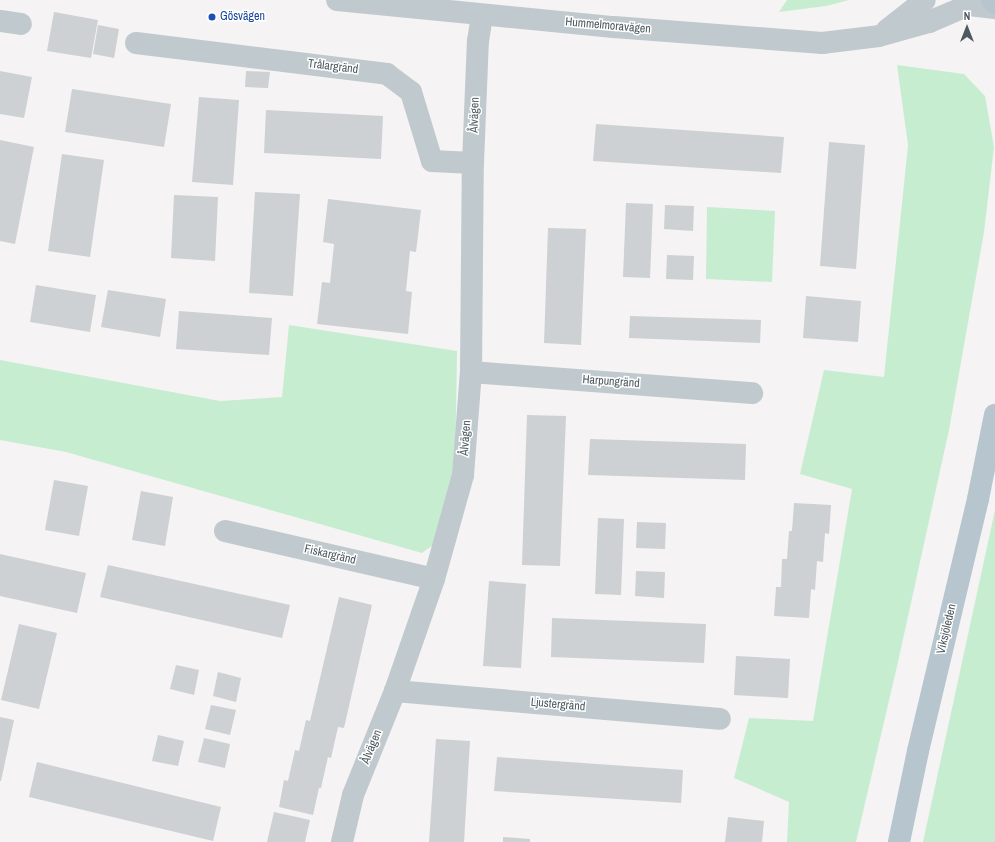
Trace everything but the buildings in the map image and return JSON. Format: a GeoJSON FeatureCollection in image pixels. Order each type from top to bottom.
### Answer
{"type":"FeatureCollection","features":[{"type":"Feature","properties":{"kind":"main road"},"geometry":{"type":"LineString","coordinates":[[992,0],[995,3]]}},
{"type":"Feature","properties":{"kind":"main road","name":"Viksjöleden"},"geometry":{"type":"LineString","coordinates":[[899,842],[918,751],[978,499],[995,415]]}},
{"type":"Feature","properties":{"kind":"street","name":"Hummelmoravägen"},"geometry":{"type":"LineString","coordinates":[[337,0],[482,15],[822,43],[879,36],[929,22],[969,5],[995,8]]}},
{"type":"Feature","properties":{"kind":"street"},"geometry":{"type":"LineString","coordinates":[[879,36],[925,0]]}},
{"type":"Feature","properties":{"kind":"street","name":"Ålvägen"},"geometry":{"type":"LineString","coordinates":[[342,842],[353,795],[395,691],[434,579],[463,475],[471,372],[473,163],[478,41],[482,15]]}},
{"type":"Feature","properties":{"kind":"street","name":"Trålargränd"},"geometry":{"type":"LineString","coordinates":[[136,43],[387,74],[411,92],[432,160],[473,163]]}},
{"type":"Feature","properties":{"kind":"street","name":"Harpungränd"},"geometry":{"type":"LineString","coordinates":[[471,372],[752,393]]}},
{"type":"Feature","properties":{"kind":"street","name":"Fiskargränd"},"geometry":{"type":"LineString","coordinates":[[225,531],[434,579]]}},
{"type":"Feature","properties":{"kind":"street","name":"Ljustergränd"},"geometry":{"type":"LineString","coordinates":[[395,691],[720,719]]}},
{"type":"Feature","properties":{"kind":"green space"},"geometry":{"type":"Polygon","coordinates":[[[787,0],[849,0],[826,6],[779,12],[787,0]]]}},
{"type":"Feature","properties":{"kind":"green space"},"geometry":{"type":"Polygon","coordinates":[[[897,65],[964,74],[985,96],[994,147],[984,232],[949,430],[898,662],[856,842],[787,842],[789,802],[734,778],[749,718],[813,721],[852,489],[800,474],[824,370],[884,377],[908,145],[897,65]]]}},
{"type":"Feature","properties":{"kind":"green space"},"geometry":{"type":"Polygon","coordinates":[[[707,207],[775,211],[772,282],[706,279],[707,207]]]}},
{"type":"Feature","properties":{"kind":"green space"},"geometry":{"type":"Polygon","coordinates":[[[289,325],[457,351],[455,476],[440,540],[422,553],[66,452],[0,440],[0,360],[220,401],[282,397],[289,325]]]}},
{"type":"Feature","properties":{"kind":"green space"},"geometry":{"type":"Polygon","coordinates":[[[995,510],[995,842],[923,842],[995,510]]]}},
{"type":"Feature","properties":{"kind":"place","name":"Gösvägen"},"geometry":{"type":"Point","coordinates":[212,17]}}]}
